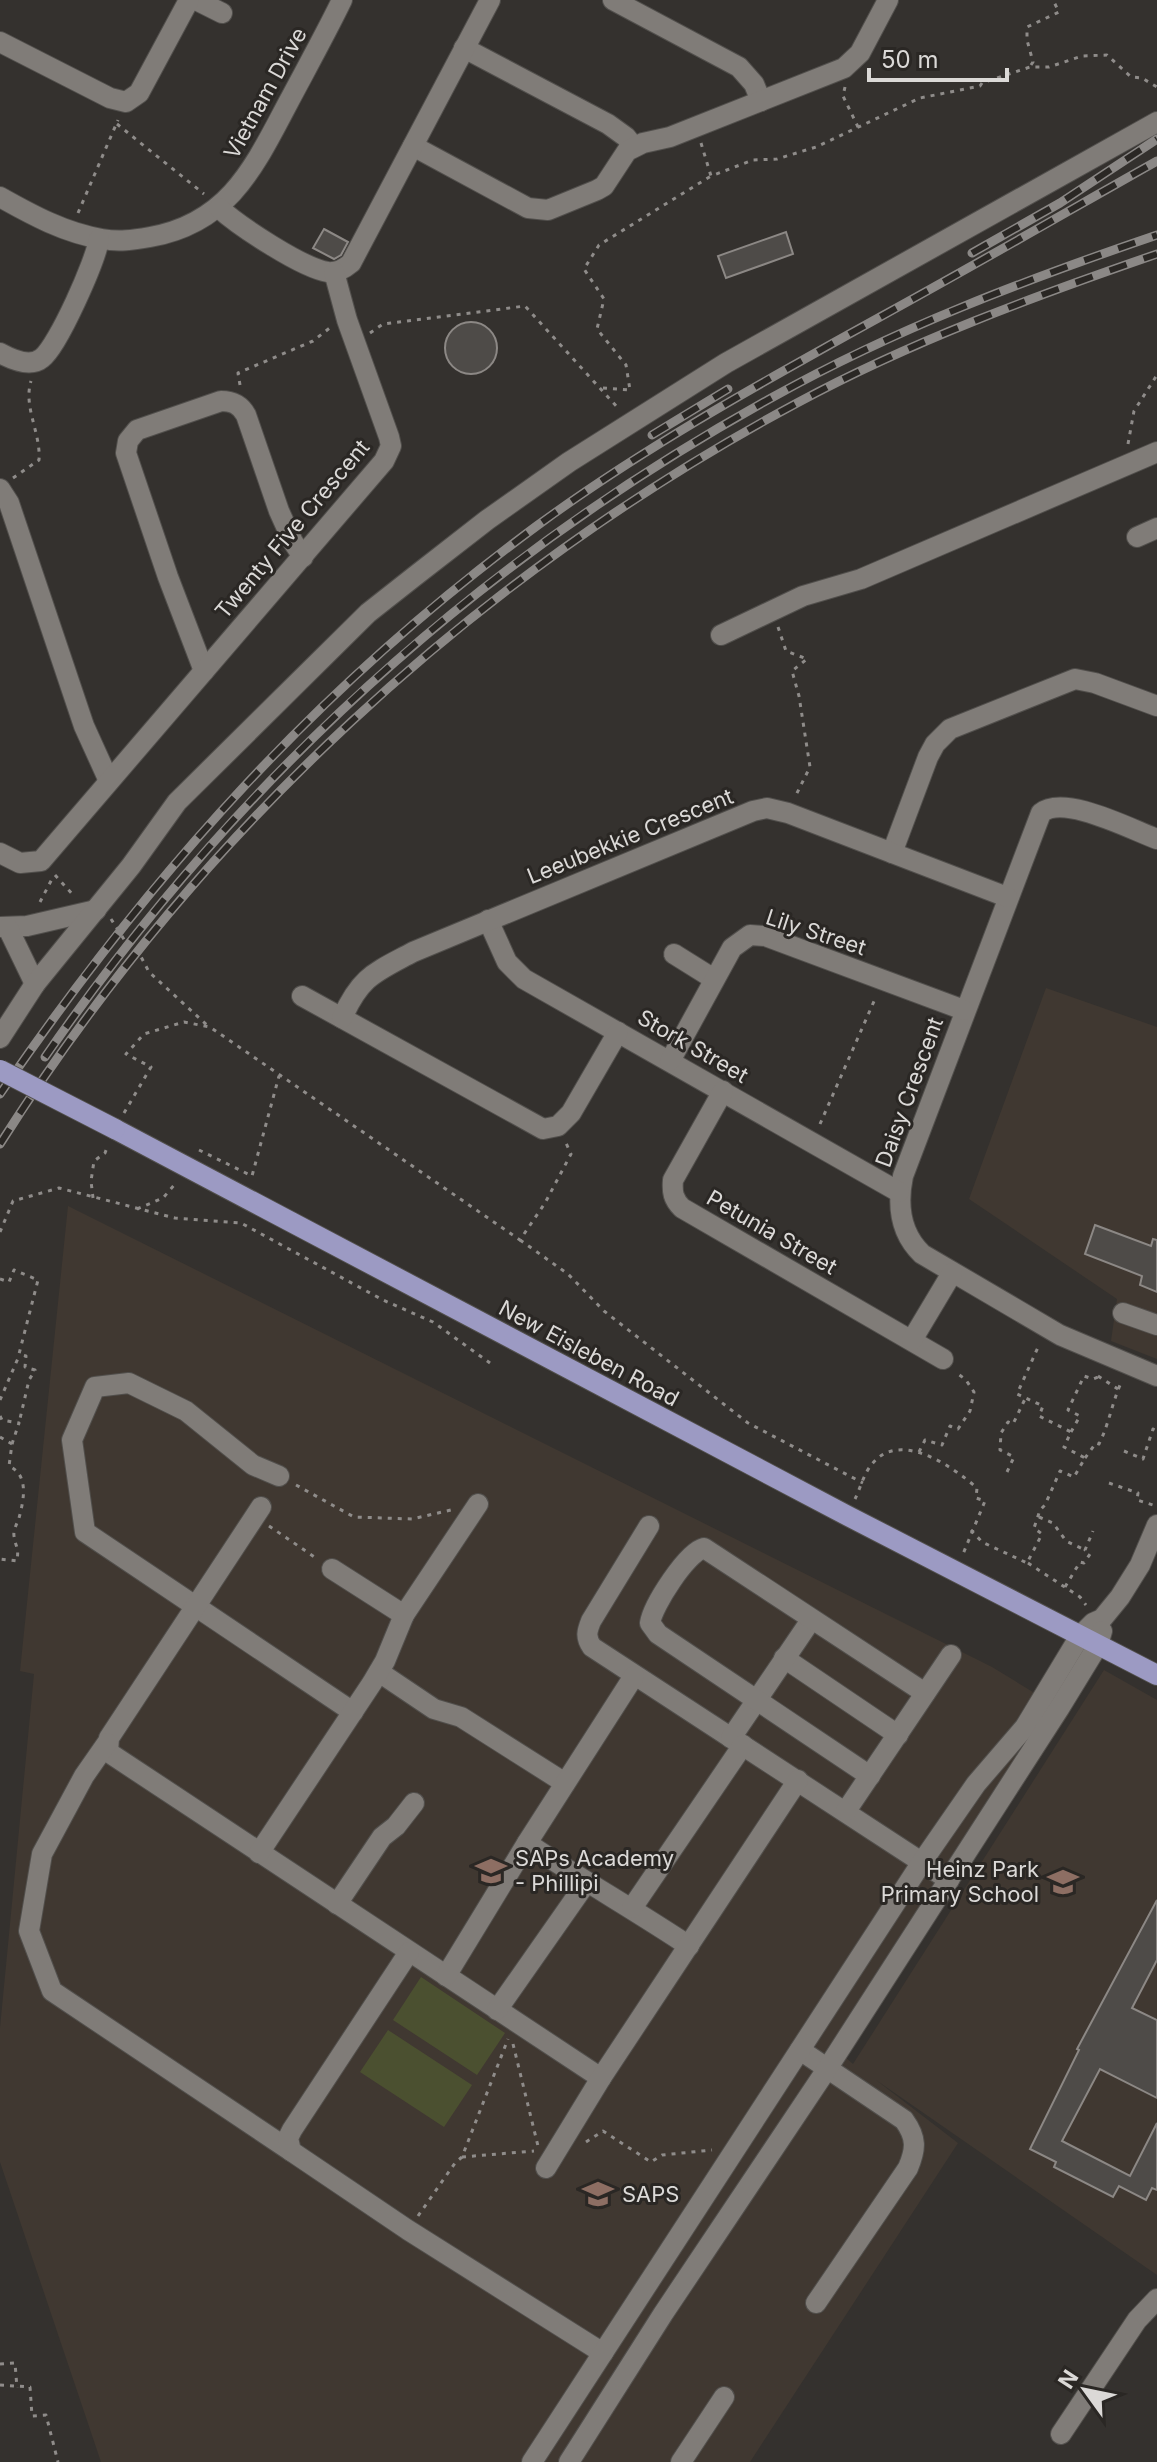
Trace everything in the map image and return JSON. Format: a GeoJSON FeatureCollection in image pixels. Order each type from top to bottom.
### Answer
{"type":"FeatureCollection","features":[{"type":"Feature","properties":{"kind":"main road","name":"New Eisleben Road"},"geometry":{"type":"LineString","coordinates":[[0,1070],[954,1571],[1094,1631],[1157,1675]]}},
{"type":"Feature","properties":{"kind":"street"},"geometry":{"type":"LineString","coordinates":[[0,42],[110,98],[126,102],[139,93],[189,0]]}},
{"type":"Feature","properties":{"kind":"street"},"geometry":{"type":"LineString","coordinates":[[196,0],[222,13]]}},
{"type":"Feature","properties":{"kind":"street","name":"Vietnam Drive"},"geometry":{"type":"LineString","coordinates":[[0,197],[48,222],[99,239],[124,242],[176,233],[197,223],[213,202],[241,184],[260,156],[342,0]]}},
{"type":"Feature","properties":{"kind":"street"},"geometry":{"type":"LineString","coordinates":[[213,202],[246,230],[309,265],[334,272],[344,269],[351,263],[490,0]]}},
{"type":"Feature","properties":{"kind":"street"},"geometry":{"type":"LineString","coordinates":[[613,0],[739,67],[754,84],[761,101]]}},
{"type":"Feature","properties":{"kind":"street"},"geometry":{"type":"LineString","coordinates":[[413,146],[517,203],[538,211],[548,210],[597,190],[610,177],[620,158],[634,147],[696,127],[844,68],[860,53],[888,0]]}},
{"type":"Feature","properties":{"kind":"street"},"geometry":{"type":"LineString","coordinates":[[464,48],[608,124],[634,147]]}},
{"type":"Feature","properties":{"kind":"street"},"geometry":{"type":"LineString","coordinates":[[0,1038],[35,984],[96,910],[177,802],[368,613],[487,520],[726,363],[1157,122]]}},
{"type":"Feature","properties":{"kind":"street"},"geometry":{"type":"LineString","coordinates":[[0,353],[32,363],[42,359],[58,334],[93,263],[99,239]]}},
{"type":"Feature","properties":{"kind":"street","name":"Twenty Five Crescent"},"geometry":{"type":"LineString","coordinates":[[49,852],[389,453],[389,437],[347,320],[334,272]]}},
{"type":"Feature","properties":{"kind":"street"},"geometry":{"type":"LineString","coordinates":[[204,671],[168,577],[126,447],[137,430],[221,401],[233,402],[246,415],[282,519],[303,557]]}},
{"type":"Feature","properties":{"kind":"street"},"geometry":{"type":"LineString","coordinates":[[721,635],[803,596],[861,579],[1157,452]]}},
{"type":"Feature","properties":{"kind":"street"},"geometry":{"type":"LineString","coordinates":[[6,484],[9,503],[84,726],[109,781]]}},
{"type":"Feature","properties":{"kind":"street"},"geometry":{"type":"LineString","coordinates":[[1137,537],[1157,528]]}},
{"type":"Feature","properties":{"kind":"street"},"geometry":{"type":"LineString","coordinates":[[892,853],[928,757],[942,735],[950,729],[1075,679],[1095,683],[1157,706]]}},
{"type":"Feature","properties":{"kind":"street","name":"Daisy Crescent"},"geometry":{"type":"LineString","coordinates":[[1157,839],[1067,806],[1048,807],[1036,820],[899,1192],[899,1208],[908,1238],[922,1254],[1082,1346],[1157,1376]]}},
{"type":"Feature","properties":{"kind":"street","name":"Leeubekkie Crescent"},"geometry":{"type":"LineString","coordinates":[[342,1018],[353,993],[367,978],[413,952],[753,811],[767,808],[788,813],[1007,897]]}},
{"type":"Feature","properties":{"kind":"street"},"geometry":{"type":"LineString","coordinates":[[0,853],[20,863],[32,864],[41,861],[49,852]]}},
{"type":"Feature","properties":{"kind":"street"},"geometry":{"type":"LineString","coordinates":[[35,984],[4,927],[45,923],[96,910]]}},
{"type":"Feature","properties":{"kind":"street","name":"Stork Street"},"geometry":{"type":"LineString","coordinates":[[488,920],[507,962],[516,973],[899,1192]]}},
{"type":"Feature","properties":{"kind":"street","name":"Lily Street"},"geometry":{"type":"LineString","coordinates":[[670,1061],[732,948],[741,940],[758,935],[964,1010]]}},
{"type":"Feature","properties":{"kind":"street"},"geometry":{"type":"LineString","coordinates":[[674,954],[714,979]]}},
{"type":"Feature","properties":{"kind":"street"},"geometry":{"type":"LineString","coordinates":[[302,996],[536,1127],[550,1130],[571,1113],[618,1032]]}},
{"type":"Feature","properties":{"kind":"street","name":"Petunia Street"},"geometry":{"type":"LineString","coordinates":[[723,1091],[673,1180],[675,1200],[682,1208],[943,1359]]}},
{"type":"Feature","properties":{"kind":"street"},"geometry":{"type":"LineString","coordinates":[[912,1340],[952,1273]]}},
{"type":"Feature","properties":{"kind":"street"},"geometry":{"type":"LineString","coordinates":[[1123,1313],[1157,1325]]}},
{"type":"Feature","properties":{"kind":"street"},"geometry":{"type":"LineString","coordinates":[[279,1476],[253,1465],[186,1411],[129,1383],[95,1387],[72,1440],[85,1532],[353,1712]]}},
{"type":"Feature","properties":{"kind":"street"},"geometry":{"type":"LineString","coordinates":[[259,1853],[379,1672],[404,1615],[478,1504]]}},
{"type":"Feature","properties":{"kind":"street"},"geometry":{"type":"LineString","coordinates":[[258,1512],[84,1776],[42,1854],[29,1931],[52,1991],[408,2230],[603,2353]]}},
{"type":"Feature","properties":{"kind":"street"},"geometry":{"type":"LineString","coordinates":[[569,2462],[949,1880],[1032,1717],[1140,1565],[1157,1525]]}},
{"type":"Feature","properties":{"kind":"street"},"geometry":{"type":"LineString","coordinates":[[649,1526],[587,1632],[587,1640],[592,1647],[949,1880]]}},
{"type":"Feature","properties":{"kind":"street"},"geometry":{"type":"LineString","coordinates":[[870,1776],[652,1628],[651,1615],[688,1559],[700,1549],[711,1551],[925,1693]]}},
{"type":"Feature","properties":{"kind":"street"},"geometry":{"type":"LineString","coordinates":[[332,1569],[404,1615]]}},
{"type":"Feature","properties":{"kind":"street"},"geometry":{"type":"LineString","coordinates":[[632,1908],[737,1742],[756,1699],[811,1620]]}},
{"type":"Feature","properties":{"kind":"street"},"geometry":{"type":"LineString","coordinates":[[846,1811],[951,1655]]}},
{"type":"Feature","properties":{"kind":"street"},"geometry":{"type":"LineString","coordinates":[[784,1658],[898,1735]]}},
{"type":"Feature","properties":{"kind":"street"},"geometry":{"type":"LineString","coordinates":[[379,1672],[434,1709],[461,1717],[565,1783]]}},
{"type":"Feature","properties":{"kind":"street"},"geometry":{"type":"LineString","coordinates":[[446,1976],[634,1676]]}},
{"type":"Feature","properties":{"kind":"street"},"geometry":{"type":"LineString","coordinates":[[107,1743],[110,1755],[601,2078]]}},
{"type":"Feature","properties":{"kind":"street"},"geometry":{"type":"LineString","coordinates":[[532,2462],[922,1862],[976,1784],[1014,1757]]}},
{"type":"Feature","properties":{"kind":"street"},"geometry":{"type":"LineString","coordinates":[[546,2168],[601,2078],[798,1780]]}},
{"type":"Feature","properties":{"kind":"street"},"geometry":{"type":"LineString","coordinates":[[337,1904],[382,1837],[399,1823],[414,1803]]}},
{"type":"Feature","properties":{"kind":"street"},"geometry":{"type":"LineString","coordinates":[[527,1843],[689,1946]]}},
{"type":"Feature","properties":{"kind":"street"},"geometry":{"type":"LineString","coordinates":[[497,2010],[586,1883]]}},
{"type":"Feature","properties":{"kind":"street"},"geometry":{"type":"LineString","coordinates":[[291,2151],[288,2138],[292,2130],[409,1952]]}},
{"type":"Feature","properties":{"kind":"street"},"geometry":{"type":"LineString","coordinates":[[800,2050],[904,2120],[912,2130],[916,2150],[908,2168],[816,2303]]}},
{"type":"Feature","properties":{"kind":"street"},"geometry":{"type":"LineString","coordinates":[[639,2297],[663,2314]]}},
{"type":"Feature","properties":{"kind":"street"},"geometry":{"type":"LineString","coordinates":[[1061,2434],[1137,2320],[1157,2299]]}},
{"type":"Feature","properties":{"kind":"street"},"geometry":{"type":"LineString","coordinates":[[681,2462],[724,2397]]}},
{"type":"Feature","properties":{"kind":"path"},"geometry":{"type":"LineString","coordinates":[[1030,67],[1033,62],[1027,27],[1059,12],[1053,0]]}},
{"type":"Feature","properties":{"kind":"path"},"geometry":{"type":"LineString","coordinates":[[602,388],[630,390],[626,365],[597,329],[604,299],[584,269],[599,245],[711,176],[753,160],[777,159],[816,147],[920,98],[980,86],[1030,67],[1049,67],[1082,56],[1107,55],[1131,77],[1142,78],[1157,87]]}},
{"type":"Feature","properties":{"kind":"path"},"geometry":{"type":"LineString","coordinates":[[844,68],[847,83],[843,96],[858,127]]}},
{"type":"Feature","properties":{"kind":"path"},"geometry":{"type":"LineString","coordinates":[[77,217],[116,124],[213,202]]}},
{"type":"Feature","properties":{"kind":"path"},"geometry":{"type":"LineString","coordinates":[[696,127],[711,176]]}},
{"type":"Feature","properties":{"kind":"path"},"geometry":{"type":"LineString","coordinates":[[355,342],[383,324],[525,306],[631,423]]}},
{"type":"Feature","properties":{"kind":"path"},"geometry":{"type":"LineString","coordinates":[[233,402],[241,391],[238,373],[313,341],[333,325],[347,320]]}},
{"type":"Feature","properties":{"kind":"path"},"geometry":{"type":"LineString","coordinates":[[6,484],[39,460],[39,440],[28,391],[33,375],[32,363]]}},
{"type":"Feature","properties":{"kind":"path"},"geometry":{"type":"LineString","coordinates":[[1125,465],[1134,411],[1157,375]]}},
{"type":"Feature","properties":{"kind":"path"},"geometry":{"type":"LineString","coordinates":[[773,610],[786,651],[807,659],[792,671],[810,767],[788,813]]}},
{"type":"Feature","properties":{"kind":"path"},"geometry":{"type":"LineString","coordinates":[[49,852],[54,874],[75,897],[113,919],[118,932],[127,944],[138,951],[149,972],[210,1027],[568,1274],[604,1311],[748,1423],[863,1483]]}},
{"type":"Feature","properties":{"kind":"path"},"geometry":{"type":"LineString","coordinates":[[812,1142],[884,980]]}},
{"type":"Feature","properties":{"kind":"path"},"geometry":{"type":"LineString","coordinates":[[93,1198],[91,1181],[94,1161],[105,1153],[115,1129],[151,1067],[126,1054],[144,1034],[184,1022],[210,1027]]}},
{"type":"Feature","properties":{"kind":"path"},"geometry":{"type":"LineString","coordinates":[[137,1209],[163,1198],[189,1168],[200,1149],[252,1176],[280,1074]]}},
{"type":"Feature","properties":{"kind":"path"},"geometry":{"type":"LineString","coordinates":[[520,1240],[545,1203],[571,1154],[558,1126]]}},
{"type":"Feature","properties":{"kind":"path"},"geometry":{"type":"LineString","coordinates":[[0,1232],[13,1201],[59,1188],[175,1218],[241,1223],[383,1300],[433,1322],[490,1363]]}},
{"type":"Feature","properties":{"kind":"path"},"geometry":{"type":"LineString","coordinates":[[0,1279],[9,1282],[14,1270],[38,1280],[19,1354],[0,1400]]}},
{"type":"Feature","properties":{"kind":"path"},"geometry":{"type":"LineString","coordinates":[[1047,1327],[1017,1394],[1043,1406],[1039,1416],[1071,1432]]}},
{"type":"Feature","properties":{"kind":"path"},"geometry":{"type":"LineString","coordinates":[[9,1466],[29,1380],[35,1370],[25,1367],[26,1356],[19,1354]]}},
{"type":"Feature","properties":{"kind":"path"},"geometry":{"type":"LineString","coordinates":[[919,1452],[925,1440],[942,1445],[950,1426],[958,1429],[970,1411],[974,1392],[943,1359]]}},
{"type":"Feature","properties":{"kind":"path"},"geometry":{"type":"LineString","coordinates":[[1027,1563],[1042,1534],[1034,1528],[1040,1510],[1060,1471],[1074,1477],[1096,1443],[1099,1444],[1129,1365]]}},
{"type":"Feature","properties":{"kind":"path"},"geometry":{"type":"LineString","coordinates":[[1085,1458],[1064,1447],[1080,1416],[1068,1410],[1084,1376],[1098,1377]]}},
{"type":"Feature","properties":{"kind":"path"},"geometry":{"type":"LineString","coordinates":[[1007,1472],[1014,1457],[1000,1450],[1001,1433],[1008,1422],[1013,1424],[1025,1399]]}},
{"type":"Feature","properties":{"kind":"path"},"geometry":{"type":"LineString","coordinates":[[0,1416],[2,1420],[19,1423]]}},
{"type":"Feature","properties":{"kind":"path"},"geometry":{"type":"LineString","coordinates":[[1124,1451],[1143,1459],[1153,1429],[1157,1431]]}},
{"type":"Feature","properties":{"kind":"path"},"geometry":{"type":"LineString","coordinates":[[0,1437],[12,1444]]}},
{"type":"Feature","properties":{"kind":"path"},"geometry":{"type":"LineString","coordinates":[[848,1516],[872,1465],[889,1451],[919,1452],[959,1472],[977,1488],[976,1498],[985,1501],[954,1571]]}},
{"type":"Feature","properties":{"kind":"path"},"geometry":{"type":"LineString","coordinates":[[0,1466],[17,1470],[22,1477],[23,1497],[13,1536],[19,1548],[17,1561],[0,1559]]}},
{"type":"Feature","properties":{"kind":"path"},"geometry":{"type":"LineString","coordinates":[[279,1476],[354,1517],[412,1519],[478,1504]]}},
{"type":"Feature","properties":{"kind":"path"},"geometry":{"type":"LineString","coordinates":[[1109,1483],[1138,1493],[1137,1500],[1157,1506]]}},
{"type":"Feature","properties":{"kind":"path"},"geometry":{"type":"LineString","coordinates":[[258,1512],[332,1569]]}},
{"type":"Feature","properties":{"kind":"path"},"geometry":{"type":"LineString","coordinates":[[1039,1517],[1053,1523],[1066,1541],[1090,1554],[1084,1563],[1080,1562],[1065,1587]]}},
{"type":"Feature","properties":{"kind":"path"},"geometry":{"type":"LineString","coordinates":[[971,1530],[982,1542],[1027,1563],[1086,1604],[1094,1631]]}},
{"type":"Feature","properties":{"kind":"path"},"geometry":{"type":"LineString","coordinates":[[1085,1550],[1093,1531]]}},
{"type":"Feature","properties":{"kind":"path"},"geometry":{"type":"LineString","coordinates":[[408,2230],[462,2157],[511,2032],[539,2151],[462,2157]]}},
{"type":"Feature","properties":{"kind":"path"},"geometry":{"type":"LineString","coordinates":[[580,2146],[603,2131],[651,2162],[662,2155],[736,2146]]}},
{"type":"Feature","properties":{"kind":"path"},"geometry":{"type":"LineString","coordinates":[[0,2364],[15,2363],[17,2388]]}},
{"type":"Feature","properties":{"kind":"path"},"geometry":{"type":"LineString","coordinates":[[0,2385],[30,2387],[32,2416],[46,2415],[58,2462]]}},
{"type":"Feature","properties":{"kind":"shaded area"},"geometry":{"type":"Polygon","coordinates":[[[1046,988],[1157,1027],[1157,1359],[1111,1341],[1117,1299],[969,1199],[1046,988]]]}},
{"type":"Feature","properties":{"kind":"shaded area","name":"SAPs Academy - Phillipi"},"geometry":{"type":"Polygon","coordinates":[[[68,1206],[992,1667],[1069,1714],[845,2057],[853,2064],[1104,1670],[1157,1700],[1157,2275],[876,2080],[958,2143],[750,2462],[101,2462],[0,2162],[0,2028],[34,1674],[20,1671],[68,1206]]]}},
{"type":"Feature","properties":{"kind":"green space"},"geometry":{"type":"Polygon","coordinates":[[[421,1977],[505,2033],[477,2075],[393,2020],[421,1977]]]}},
{"type":"Feature","properties":{"kind":"green space"},"geometry":{"type":"Polygon","coordinates":[[[388,2030],[472,2085],[444,2127],[360,2072],[388,2030]]]}},
{"type":"Feature","properties":{"kind":"building"},"geometry":{"type":"Polygon","coordinates":[[[324,229],[348,242],[341,255],[334,259],[313,248],[324,229]]]}},
{"type":"Feature","properties":{"kind":"building"},"geometry":{"type":"Polygon","coordinates":[[[786,232],[793,254],[726,278],[718,256],[786,232]]]}},
{"type":"Feature","properties":{"kind":"building"},"geometry":{"type":"Polygon","coordinates":[[[471,322],[489,330],[497,348],[489,366],[471,374],[453,366],[445,348],[453,330],[471,322]]]}},
{"type":"Feature","properties":{"kind":"building"},"geometry":{"type":"Polygon","coordinates":[[[1095,1225],[1151,1246],[1153,1239],[1157,1240],[1157,1292],[1140,1285],[1142,1276],[1085,1254],[1095,1225]]]}},
{"type":"Feature","properties":{"kind":"building"},"geometry":{"type":"Polygon","coordinates":[[[1157,1900],[1157,1960],[1132,2008],[1157,2020],[1157,2098],[1100,2069],[1062,2141],[1130,2176],[1157,2123],[1157,2190],[1152,2188],[1146,2200],[1119,2186],[1113,2197],[1054,2167],[1056,2162],[1030,2149],[1077,2049],[1157,1900]]]}},
{"type":"Feature","properties":{"kind":"railway"},"geometry":{"type":"LineString","coordinates":[[972,253],[1060,203],[1157,139]]}},
{"type":"Feature","properties":{"kind":"railway"},"geometry":{"type":"LineString","coordinates":[[0,1094],[118,934],[244,786],[383,650],[458,587],[538,525],[663,442],[1157,161]]}},
{"type":"Feature","properties":{"kind":"railway"},"geometry":{"type":"LineString","coordinates":[[45,1057],[119,956],[198,860],[282,769],[370,684],[463,604],[561,530],[665,461],[819,372],[961,307],[1157,235]]}},
{"type":"Feature","properties":{"kind":"railway"},"geometry":{"type":"LineString","coordinates":[[0,1144],[78,1030],[162,921],[253,819],[351,722],[454,632],[563,548],[678,472],[840,381],[974,321],[1157,254]]}},
{"type":"Feature","properties":{"kind":"railway"},"geometry":{"type":"LineString","coordinates":[[652,435],[728,389]]}},
{"type":"Feature","properties":{"kind":"place","name":"SAPs Academy - Phillipi"},"geometry":{"type":"Point","coordinates":[491,1871]}},
{"type":"Feature","properties":{"kind":"place","name":"Heinz Park Primary School"},"geometry":{"type":"Point","coordinates":[1063,1882]}},
{"type":"Feature","properties":{"kind":"place","name":"SAPS"},"geometry":{"type":"Point","coordinates":[598,2194]}}]}
